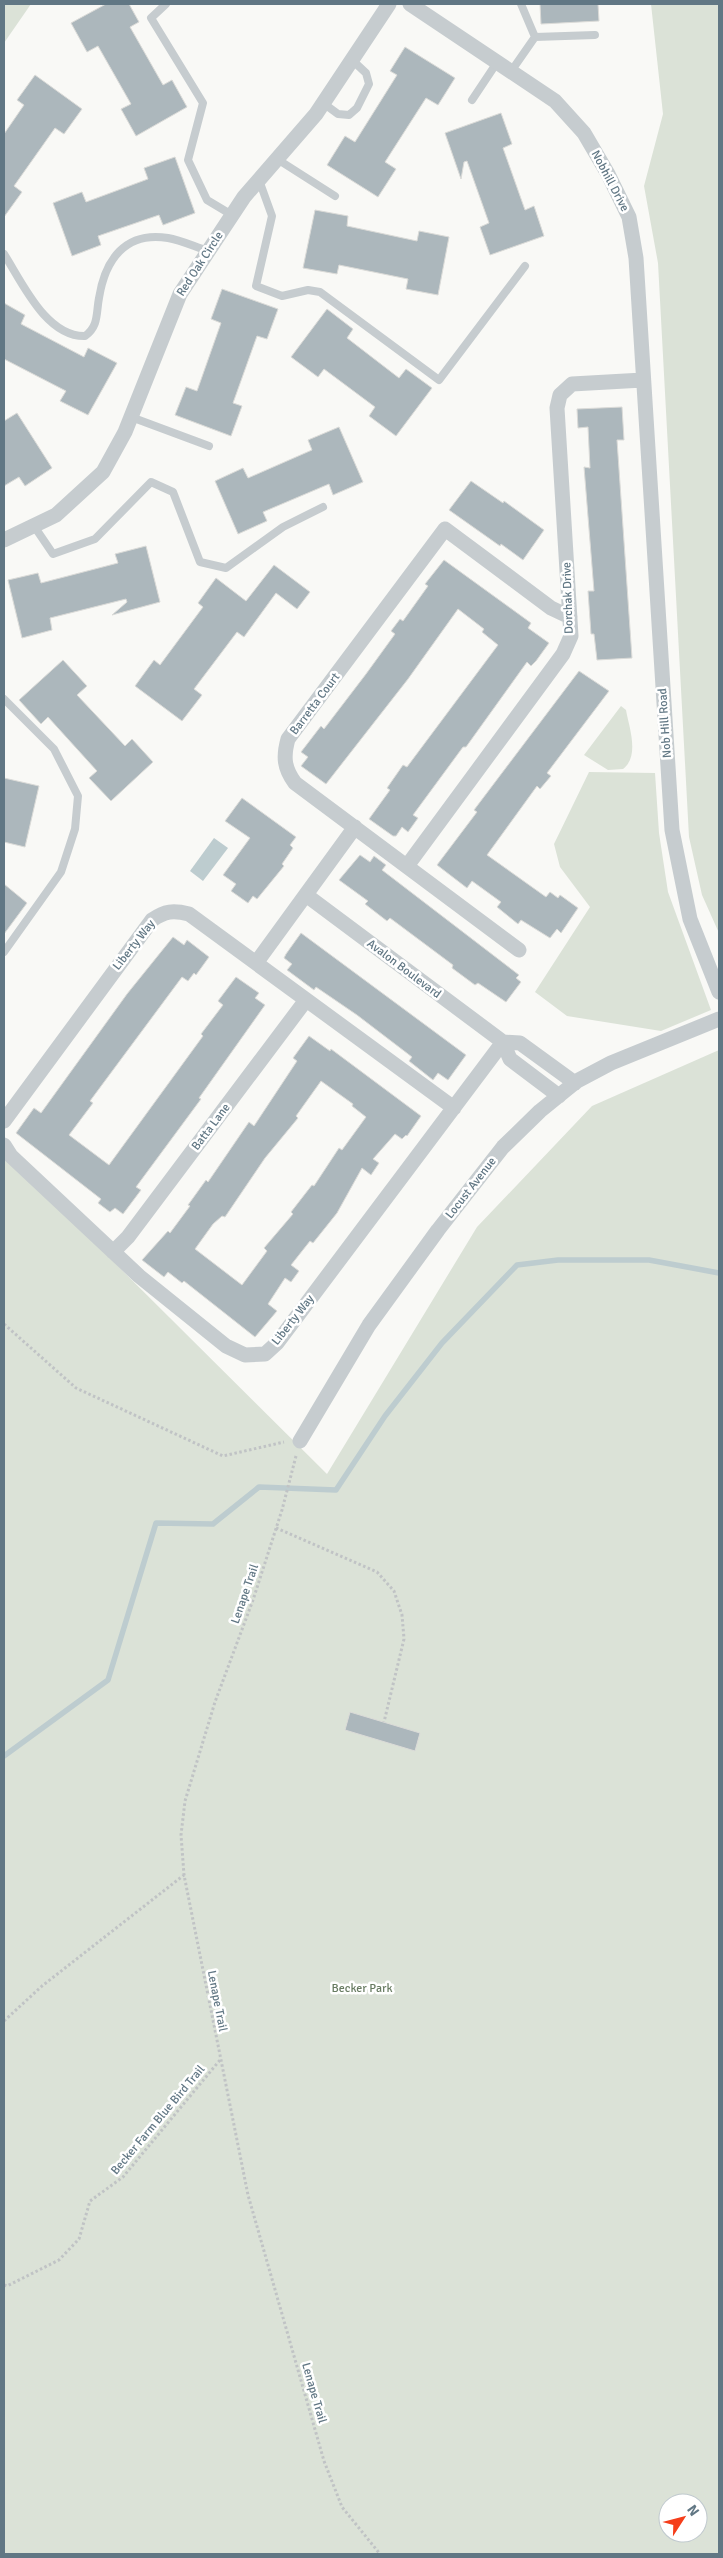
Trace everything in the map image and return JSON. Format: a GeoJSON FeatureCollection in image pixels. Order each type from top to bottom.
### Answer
{"type":"FeatureCollection","features":[{"type":"Feature","properties":{"kind":"street","name":"Red Oak Circle"},"geometry":{"type":"LineString","coordinates":[[4,540],[56,515],[103,472],[131,417],[180,294],[232,215],[323,104],[389,4]]}},
{"type":"Feature","properties":{"kind":"street","name":"Nobhill Drive"},"geometry":{"type":"LineString","coordinates":[[410,4],[512,70],[555,101],[584,133],[608,174],[629,217],[636,258],[648,448]]}},
{"type":"Feature","properties":{"kind":"street","name":"Dorchak Drive"},"geometry":{"type":"LineString","coordinates":[[406,866],[563,654],[570,636],[557,408],[560,395],[572,384],[643,380]]}},
{"type":"Feature","properties":{"kind":"street","name":"Nob Hill Road"},"geometry":{"type":"LineString","coordinates":[[648,448],[672,830],[690,919],[719,992]]}},
{"type":"Feature","properties":{"kind":"street","name":"Barretta Court"},"geometry":{"type":"LineString","coordinates":[[519,950],[295,783],[286,770],[286,746],[288,739],[445,529],[551,608],[570,616]]}},
{"type":"Feature","properties":{"kind":"street"},"geometry":{"type":"LineString","coordinates":[[256,963],[355,827]]}},
{"type":"Feature","properties":{"kind":"street","name":"Avalon Boulevard"},"geometry":{"type":"LineString","coordinates":[[306,895],[502,1042],[510,1059],[559,1096]]}},
{"type":"Feature","properties":{"kind":"street","name":"Liberty Way"},"geometry":{"type":"LineString","coordinates":[[4,1121],[152,920],[163,913],[174,910],[189,914],[454,1108]]}},
{"type":"Feature","properties":{"kind":"street","name":"Batta Lane"},"geometry":{"type":"LineString","coordinates":[[113,1252],[128,1237],[306,1000]]}},
{"type":"Feature","properties":{"kind":"street","name":"Locust Avenue"},"geometry":{"type":"LineString","coordinates":[[301,1440],[369,1325],[438,1230],[503,1147],[540,1111],[575,1083],[611,1063],[719,1019]]}},
{"type":"Feature","properties":{"kind":"street","name":"Avalon Boulevard"},"geometry":{"type":"LineString","coordinates":[[502,1042],[520,1043],[575,1083]]}},
{"type":"Feature","properties":{"kind":"street","name":"Liberty Way"},"geometry":{"type":"LineString","coordinates":[[4,1144],[11,1156],[139,1276],[226,1346],[244,1355],[265,1354],[277,1343],[502,1042]]}},
{"type":"Feature","properties":{"kind":"lane"},"geometry":{"type":"LineString","coordinates":[[166,4],[151,18],[203,103],[188,160],[207,200],[232,215]]}},
{"type":"Feature","properties":{"kind":"lane"},"geometry":{"type":"LineString","coordinates":[[521,4],[535,38]]}},
{"type":"Feature","properties":{"kind":"lane"},"geometry":{"type":"LineString","coordinates":[[535,38],[595,35]]}},
{"type":"Feature","properties":{"kind":"lane"},"geometry":{"type":"LineString","coordinates":[[512,70],[535,38]]}},
{"type":"Feature","properties":{"kind":"lane"},"geometry":{"type":"LineString","coordinates":[[323,104],[338,114],[349,115],[357,108],[369,84],[366,73],[351,60]]}},
{"type":"Feature","properties":{"kind":"lane"},"geometry":{"type":"LineString","coordinates":[[472,100],[498,61]]}},
{"type":"Feature","properties":{"kind":"lane"},"geometry":{"type":"LineString","coordinates":[[277,160],[335,196]]}},
{"type":"Feature","properties":{"kind":"lane"},"geometry":{"type":"LineString","coordinates":[[259,180],[272,216],[256,286],[282,296],[308,290],[320,292],[438,380],[525,266]]}},
{"type":"Feature","properties":{"kind":"lane"},"geometry":{"type":"LineString","coordinates":[[4,254],[6,265],[41,310],[58,328],[72,336],[85,336],[90,332],[98,316],[99,298],[108,265],[122,247],[145,238],[168,238],[208,251]]}},
{"type":"Feature","properties":{"kind":"lane"},"geometry":{"type":"LineString","coordinates":[[131,417],[209,446]]}},
{"type":"Feature","properties":{"kind":"lane"},"geometry":{"type":"LineString","coordinates":[[34,526],[52,554],[95,539],[151,482],[174,492],[200,562],[226,568],[283,527],[323,507]]}},
{"type":"Feature","properties":{"kind":"lane"},"geometry":{"type":"LineString","coordinates":[[4,699],[54,749],[78,796],[75,829],[62,872],[4,952]]}},
{"type":"Feature","properties":{"kind":"path"},"geometry":{"type":"LineString","coordinates":[[4,1324],[76,1388],[223,1456],[301,1440]]}},
{"type":"Feature","properties":{"kind":"path","name":"Lenape Trail"},"geometry":{"type":"LineString","coordinates":[[301,1440],[282,1510],[253,1600],[215,1702],[185,1801],[181,1835],[184,1875],[248,2195],[324,2461],[342,2507],[380,2554]]}},
{"type":"Feature","properties":{"kind":"path"},"geometry":{"type":"LineString","coordinates":[[276,1528],[377,1572],[394,1591],[402,1615],[404,1639],[384,1722]]}},
{"type":"Feature","properties":{"kind":"path"},"geometry":{"type":"LineString","coordinates":[[4,2021],[42,1986],[184,1875]]}},
{"type":"Feature","properties":{"kind":"path","name":"Becker Farm Blue Bird Trail"},"geometry":{"type":"LineString","coordinates":[[4,2285],[7,2286],[59,2260],[79,2239],[90,2201],[123,2177],[220,2060]]}},
{"type":"Feature","properties":{"kind":"green space"},"geometry":{"type":"Polygon","coordinates":[[[4,4],[31,4],[4,43],[4,4]]]}},
{"type":"Feature","properties":{"kind":"green space"},"geometry":{"type":"Polygon","coordinates":[[[651,4],[719,4],[719,933],[702,895],[689,837],[658,263],[644,186],[663,114],[651,4]]]}},
{"type":"Feature","properties":{"kind":"green space"},"geometry":{"type":"Polygon","coordinates":[[[621,706],[626,710],[631,733],[631,757],[623,769],[608,770],[584,755],[621,706]]]}},
{"type":"Feature","properties":{"kind":"green space"},"geometry":{"type":"Polygon","coordinates":[[[589,772],[655,773],[659,833],[668,892],[711,1010],[661,1031],[567,1016],[535,992],[590,907],[560,867],[554,844],[589,772]]]}},
{"type":"Feature","properties":{"kind":"green space","name":"Becker Park"},"geometry":{"type":"Polygon","coordinates":[[[719,1050],[719,2554],[4,2554],[4,1153],[327,1474],[477,1227],[592,1106],[719,1050]]]}},
{"type":"Feature","properties":{"kind":"shaded area"},"geometry":{"type":"Polygon","coordinates":[[[214,838],[228,848],[203,881],[190,871],[214,838]]]}},
{"type":"Feature","properties":{"kind":"building"},"geometry":{"type":"Polygon","coordinates":[[[106,4],[129,4],[139,22],[130,27],[163,85],[172,80],[187,107],[136,136],[121,109],[131,104],[98,46],[87,52],[71,23],[106,4]]]}},
{"type":"Feature","properties":{"kind":"building"},"geometry":{"type":"Polygon","coordinates":[[[540,4],[598,4],[599,21],[541,24],[540,4]]]}},
{"type":"Feature","properties":{"kind":"building"},"geometry":{"type":"Polygon","coordinates":[[[405,47],[455,78],[438,105],[426,98],[385,162],[396,169],[378,197],[327,165],[345,136],[355,142],[397,75],[390,71],[405,47]]]}},
{"type":"Feature","properties":{"kind":"building"},"geometry":{"type":"Polygon","coordinates":[[[35,75],[82,109],[64,134],[55,128],[14,186],[22,192],[4,217],[4,134],[24,105],[17,100],[35,75]]]}},
{"type":"Feature","properties":{"kind":"building"},"geometry":{"type":"Polygon","coordinates":[[[501,113],[512,144],[503,148],[525,210],[534,206],[544,236],[490,255],[480,227],[489,223],[467,161],[464,162],[461,179],[445,133],[501,113]]]}},
{"type":"Feature","properties":{"kind":"building"},"geometry":{"type":"Polygon","coordinates":[[[175,157],[195,213],[163,225],[159,215],[98,236],[101,245],[72,256],[53,203],[82,192],[86,202],[148,179],[144,168],[175,157]]]}},
{"type":"Feature","properties":{"kind":"building"},"geometry":{"type":"Polygon","coordinates":[[[315,210],[348,216],[347,226],[417,241],[419,231],[449,237],[438,295],[406,289],[408,279],[339,265],[337,274],[303,268],[315,210]]]}},
{"type":"Feature","properties":{"kind":"building"},"geometry":{"type":"Polygon","coordinates":[[[222,289],[278,309],[267,339],[257,336],[233,403],[242,406],[231,436],[175,415],[186,387],[197,391],[221,323],[211,319],[222,289]]]}},
{"type":"Feature","properties":{"kind":"building"},"geometry":{"type":"Polygon","coordinates":[[[4,303],[25,315],[21,324],[84,357],[88,348],[117,363],[88,415],[60,401],[66,391],[4,359],[4,303]]]}},
{"type":"Feature","properties":{"kind":"building"},"geometry":{"type":"Polygon","coordinates":[[[327,309],[353,329],[347,338],[399,378],[406,369],[432,388],[396,436],[369,416],[375,407],[324,369],[318,377],[291,357],[327,309]]]}},
{"type":"Feature","properties":{"kind":"building"},"geometry":{"type":"Polygon","coordinates":[[[622,407],[624,440],[617,440],[632,658],[597,660],[594,634],[591,634],[588,591],[594,591],[584,467],[590,468],[588,427],[578,428],[577,409],[622,407]]]}},
{"type":"Feature","properties":{"kind":"building"},"geometry":{"type":"Polygon","coordinates":[[[17,413],[52,468],[25,486],[19,477],[4,486],[4,421],[17,413]]]}},
{"type":"Feature","properties":{"kind":"building"},"geometry":{"type":"Polygon","coordinates":[[[339,427],[363,482],[333,495],[329,484],[263,512],[267,521],[238,534],[215,481],[243,468],[248,478],[312,450],[308,440],[339,427]]]}},
{"type":"Feature","properties":{"kind":"building"},"geometry":{"type":"Polygon","coordinates":[[[471,481],[503,503],[504,501],[544,530],[523,560],[449,510],[471,481]]]}},
{"type":"Feature","properties":{"kind":"building"},"geometry":{"type":"Polygon","coordinates":[[[146,546],[160,602],[112,615],[127,602],[126,599],[50,618],[52,630],[22,638],[8,580],[38,573],[41,583],[118,563],[115,554],[146,546]]]}},
{"type":"Feature","properties":{"kind":"building"},"geometry":{"type":"Polygon","coordinates":[[[444,560],[531,623],[528,628],[549,643],[531,666],[527,662],[466,747],[463,747],[413,815],[418,818],[408,832],[402,827],[396,836],[393,836],[369,819],[390,790],[387,788],[403,765],[407,767],[498,645],[482,632],[484,629],[458,609],[408,679],[326,784],[301,766],[308,757],[301,752],[321,726],[324,729],[366,674],[395,634],[391,631],[400,619],[403,621],[428,586],[425,584],[444,560]]]}},
{"type":"Feature","properties":{"kind":"building"},"geometry":{"type":"Polygon","coordinates":[[[274,565],[310,592],[297,609],[276,593],[244,637],[237,632],[194,689],[202,695],[182,721],[135,686],[154,660],[160,665],[203,607],[198,603],[216,578],[246,601],[274,565]]]}},
{"type":"Feature","properties":{"kind":"building"},"geometry":{"type":"Polygon","coordinates":[[[63,660],[87,686],[77,695],[125,746],[132,739],[153,762],[111,801],[89,778],[97,771],[48,717],[41,724],[19,700],[63,660]]]}},
{"type":"Feature","properties":{"kind":"building"},"geometry":{"type":"Polygon","coordinates":[[[579,671],[609,691],[547,773],[551,776],[540,789],[537,786],[487,855],[546,897],[550,892],[558,898],[560,895],[578,908],[561,933],[557,929],[550,938],[521,920],[518,924],[497,907],[501,902],[472,881],[467,888],[437,865],[477,812],[474,810],[579,671]]]}},
{"type":"Feature","properties":{"kind":"building"},"geometry":{"type":"Polygon","coordinates":[[[4,778],[39,786],[25,847],[4,842],[4,778]]]}},
{"type":"Feature","properties":{"kind":"building"},"geometry":{"type":"Polygon","coordinates":[[[242,798],[296,837],[290,845],[293,848],[282,864],[284,866],[257,899],[253,896],[248,903],[231,891],[236,884],[223,875],[250,838],[225,821],[242,798]]]}},
{"type":"Feature","properties":{"kind":"building"},"geometry":{"type":"Polygon","coordinates":[[[360,855],[370,862],[374,856],[386,865],[382,870],[519,975],[516,978],[521,982],[506,1002],[478,983],[475,985],[452,968],[453,965],[390,918],[387,921],[365,904],[368,901],[339,880],[360,855]]]}},
{"type":"Feature","properties":{"kind":"building"},"geometry":{"type":"Polygon","coordinates":[[[4,884],[27,903],[4,934],[4,884]]]}},
{"type":"Feature","properties":{"kind":"building"},"geometry":{"type":"Polygon","coordinates":[[[301,933],[466,1055],[448,1080],[438,1073],[433,1080],[409,1061],[412,1057],[357,1015],[316,987],[314,990],[287,970],[292,964],[284,958],[301,933]]]}},
{"type":"Feature","properties":{"kind":"building"},"geometry":{"type":"Polygon","coordinates":[[[173,937],[184,945],[187,940],[209,957],[196,975],[194,973],[188,981],[182,977],[90,1101],[93,1103],[69,1135],[109,1165],[203,1036],[201,1034],[223,1005],[218,1001],[236,977],[259,993],[255,998],[265,1005],[199,1098],[201,1099],[136,1187],[141,1190],[123,1214],[115,1208],[110,1212],[98,1203],[101,1199],[16,1133],[34,1108],[41,1113],[127,994],[173,937]]]}},
{"type":"Feature","properties":{"kind":"building"},"geometry":{"type":"Polygon","coordinates":[[[309,1036],[330,1051],[331,1049],[421,1116],[407,1136],[402,1139],[395,1134],[373,1159],[379,1163],[371,1175],[362,1168],[337,1213],[313,1243],[310,1241],[291,1265],[299,1271],[291,1282],[285,1278],[268,1304],[277,1311],[255,1337],[184,1281],[182,1283],[168,1272],[164,1277],[142,1260],[168,1231],[170,1233],[190,1206],[188,1205],[206,1180],[208,1182],[249,1122],[254,1126],[297,1061],[293,1058],[309,1036]],[[321,1081],[296,1116],[298,1118],[265,1158],[225,1217],[222,1216],[213,1224],[195,1249],[242,1285],[267,1251],[264,1248],[293,1214],[291,1212],[312,1185],[314,1186],[339,1148],[342,1150],[366,1117],[352,1106],[353,1104],[321,1081]]]}},
{"type":"Feature","properties":{"kind":"building"},"geometry":{"type":"Polygon","coordinates":[[[350,1712],[420,1733],[415,1751],[345,1730],[350,1712]]]}},
{"type":"Feature","properties":{"kind":"waterway"},"geometry":{"type":"LineString","coordinates":[[4,1756],[108,1680],[156,1523],[213,1524],[259,1487],[336,1490],[385,1416],[442,1343],[517,1265],[558,1260],[649,1260],[719,1273]]}}]}
